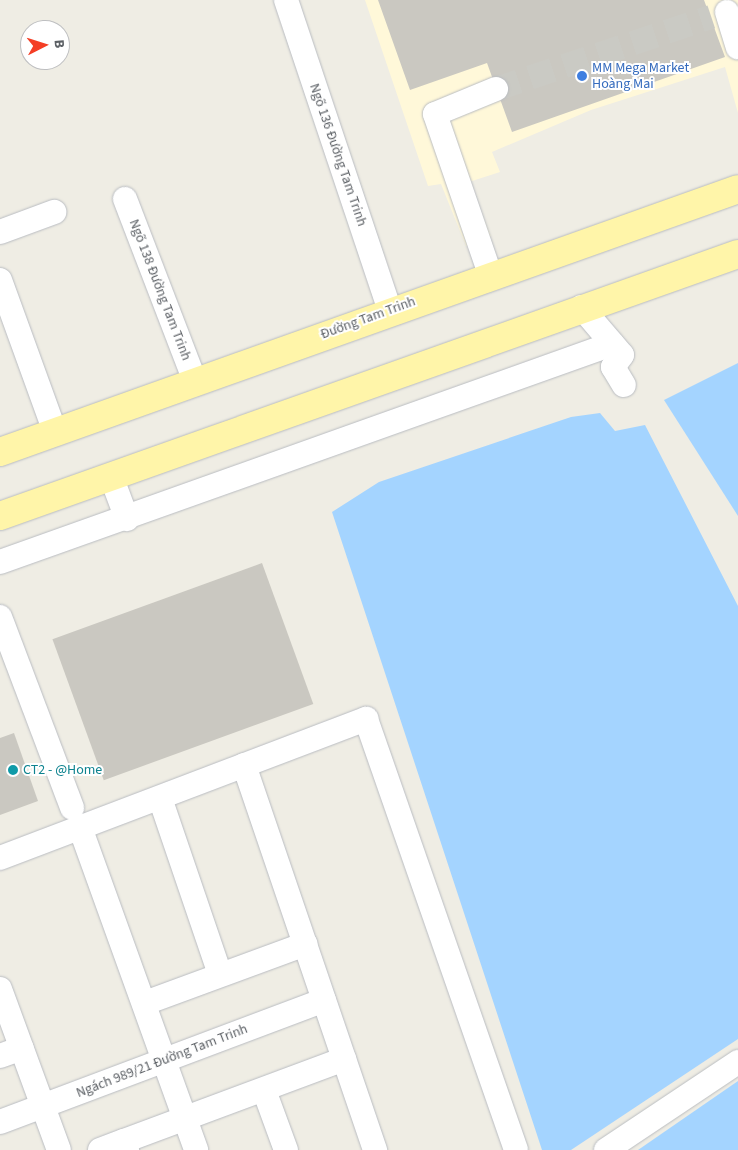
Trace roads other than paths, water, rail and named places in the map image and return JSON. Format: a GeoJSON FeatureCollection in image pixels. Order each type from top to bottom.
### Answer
{"type":"FeatureCollection","features":[{"type":"Feature","properties":{"kind":"main road","name":"Đường Tam Trinh"},"geometry":{"type":"LineString","coordinates":[[0,452],[490,274],[738,189]]}},
{"type":"Feature","properties":{"kind":"main road"},"geometry":{"type":"LineString","coordinates":[[0,516],[581,307],[738,254]]}},
{"type":"Feature","properties":{"kind":"street","name":"Ngõ 136 Đường Tam Trinh"},"geometry":{"type":"LineString","coordinates":[[286,0],[390,310]]}},
{"type":"Feature","properties":{"kind":"street"},"geometry":{"type":"LineString","coordinates":[[725,12],[738,47]]}},
{"type":"Feature","properties":{"kind":"street"},"geometry":{"type":"LineString","coordinates":[[490,274],[435,114],[496,89]]}},
{"type":"Feature","properties":{"kind":"street","name":"Ngõ 138 Đường Tam Trinh"},"geometry":{"type":"LineString","coordinates":[[125,199],[195,381]]}},
{"type":"Feature","properties":{"kind":"street"},"geometry":{"type":"LineString","coordinates":[[0,232],[54,212]]}},
{"type":"Feature","properties":{"kind":"street"},"geometry":{"type":"LineString","coordinates":[[0,280],[55,432]]}},
{"type":"Feature","properties":{"kind":"street"},"geometry":{"type":"LineString","coordinates":[[581,307],[622,355],[613,367],[624,385]]}},
{"type":"Feature","properties":{"kind":"street"},"geometry":{"type":"LineString","coordinates":[[0,562],[127,519],[612,344]]}},
{"type":"Feature","properties":{"kind":"street"},"geometry":{"type":"LineString","coordinates":[[111,476],[127,519]]}},
{"type":"Feature","properties":{"kind":"street"},"geometry":{"type":"LineString","coordinates":[[0,616],[72,808]]}},
{"type":"Feature","properties":{"kind":"street"},"geometry":{"type":"LineString","coordinates":[[0,858],[82,830],[360,718],[372,726],[516,1150]]}},
{"type":"Feature","properties":{"kind":"street"},"geometry":{"type":"LineString","coordinates":[[244,765],[375,1150]]}},
{"type":"Feature","properties":{"kind":"street"},"geometry":{"type":"LineString","coordinates":[[160,798],[220,974]]}},
{"type":"Feature","properties":{"kind":"street"},"geometry":{"type":"LineString","coordinates":[[82,830],[146,1003],[196,1150]]}},
{"type":"Feature","properties":{"kind":"street"},"geometry":{"type":"LineString","coordinates":[[146,1003],[305,944]]}},
{"type":"Feature","properties":{"kind":"street"},"geometry":{"type":"LineString","coordinates":[[0,989],[59,1150]]}},
{"type":"Feature","properties":{"kind":"street","name":"Ngách 989/21 Đường Tam Trinh"},"geometry":{"type":"LineString","coordinates":[[0,1122],[324,1000]]}},
{"type":"Feature","properties":{"kind":"street"},"geometry":{"type":"LineString","coordinates":[[0,1056],[22,1048]]}},
{"type":"Feature","properties":{"kind":"street"},"geometry":{"type":"LineString","coordinates":[[100,1150],[126,1145],[344,1059]]}},
{"type":"Feature","properties":{"kind":"street"},"geometry":{"type":"LineString","coordinates":[[606,1150],[738,1062]]}},
{"type":"Feature","properties":{"kind":"street"},"geometry":{"type":"LineString","coordinates":[[264,1090],[286,1150]]}},
{"type":"Feature","properties":{"kind":"water"},"geometry":{"type":"Polygon","coordinates":[[[738,363],[738,516],[664,400],[738,363]]]}},
{"type":"Feature","properties":{"kind":"water"},"geometry":{"type":"Polygon","coordinates":[[[600,413],[615,431],[645,425],[738,606],[738,1039],[571,1150],[542,1150],[332,512],[379,482],[571,417],[600,413]]]}},
{"type":"Feature","properties":{"kind":"water"},"geometry":{"type":"Polygon","coordinates":[[[738,1081],[738,1150],[638,1150],[738,1081]]]}},
{"type":"Feature","properties":{"kind":"tunnel"},"geometry":{"type":"LineString","coordinates":[[496,89],[711,17]]}},
{"type":"Feature","properties":{"kind":"place","name":"MM Mega Market Hoàng Mai"},"geometry":{"type":"Point","coordinates":[582,76]}},
{"type":"Feature","properties":{"kind":"place","name":"CT2 - @Home"},"geometry":{"type":"Point","coordinates":[13,770]}}]}
